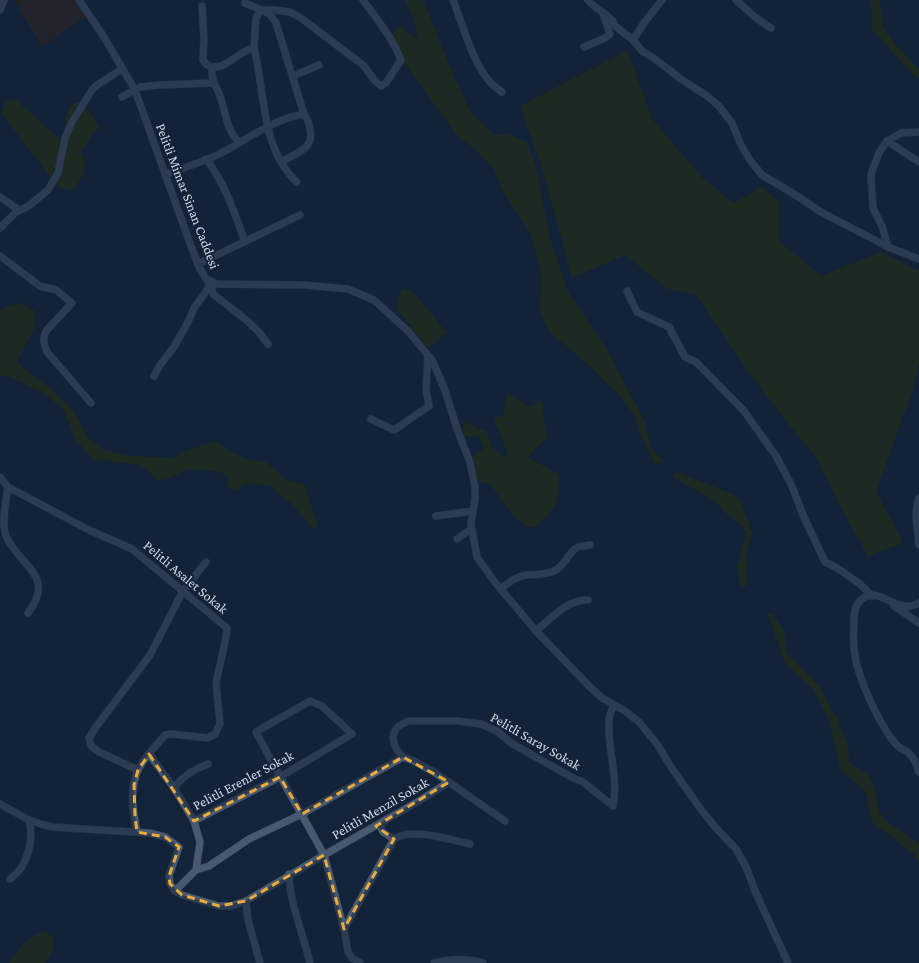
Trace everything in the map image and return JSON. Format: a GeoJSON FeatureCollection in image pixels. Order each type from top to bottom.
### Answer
{"type":"FeatureCollection","features":[{"type":"Feature","properties":{"kind":"street"},"geometry":{"type":"LineString","coordinates":[[0,10],[4,0]]}},
{"type":"Feature","properties":{"kind":"street","name":"Pelitli Mimar Sinan Caddesi"},"geometry":{"type":"LineString","coordinates":[[79,0],[104,37],[135,90],[198,264],[206,279],[217,284],[305,285],[348,289],[374,300],[409,332],[432,360],[445,390],[457,429],[470,462],[475,487],[471,530],[478,557],[485,570],[536,631],[591,688],[602,698],[625,711],[643,726],[657,744],[702,811],[715,828],[736,849],[747,869],[755,891],[788,963]]}},
{"type":"Feature","properties":{"kind":"street"},"geometry":{"type":"LineString","coordinates":[[261,10],[286,11],[301,18],[363,65],[381,86],[386,83],[401,60],[390,40],[363,0]]}},
{"type":"Feature","properties":{"kind":"street"},"geometry":{"type":"LineString","coordinates":[[453,0],[480,68],[491,84],[502,92]]}},
{"type":"Feature","properties":{"kind":"street"},"geometry":{"type":"LineString","coordinates":[[588,0],[612,21],[615,26],[633,40],[642,51],[718,105],[732,123],[741,145],[750,160],[762,175],[821,212],[888,246],[919,259]]}},
{"type":"Feature","properties":{"kind":"street"},"geometry":{"type":"LineString","coordinates":[[633,40],[647,18],[662,0]]}},
{"type":"Feature","properties":{"kind":"street"},"geometry":{"type":"LineString","coordinates":[[736,0],[756,18],[771,28]]}},
{"type":"Feature","properties":{"kind":"street"},"geometry":{"type":"LineString","coordinates":[[245,3],[270,14],[276,23],[311,132],[312,137],[310,144],[306,148],[281,162]]}},
{"type":"Feature","properties":{"kind":"street"},"geometry":{"type":"LineString","coordinates":[[202,6],[204,38],[203,60],[207,65],[212,67],[223,65],[231,62],[248,49],[254,48]]}},
{"type":"Feature","properties":{"kind":"street"},"geometry":{"type":"LineString","coordinates":[[261,10],[256,18],[254,48],[267,127],[281,162],[291,177],[297,182]]}},
{"type":"Feature","properties":{"kind":"street"},"geometry":{"type":"LineString","coordinates":[[584,47],[605,38],[610,34],[602,12]]}},
{"type":"Feature","properties":{"kind":"street"},"geometry":{"type":"LineString","coordinates":[[293,76],[319,65]]}},
{"type":"Feature","properties":{"kind":"street"},"geometry":{"type":"LineString","coordinates":[[212,67],[213,83],[220,97],[231,133],[239,142]]}},
{"type":"Feature","properties":{"kind":"street"},"geometry":{"type":"LineString","coordinates":[[0,228],[14,213],[30,205],[48,190],[58,173],[65,138],[72,122],[97,84],[122,69]]}},
{"type":"Feature","properties":{"kind":"street"},"geometry":{"type":"LineString","coordinates":[[122,97],[140,87],[213,83]]}},
{"type":"Feature","properties":{"kind":"street"},"geometry":{"type":"LineString","coordinates":[[165,175],[222,153],[239,142],[284,119],[304,114]]}},
{"type":"Feature","properties":{"kind":"street"},"geometry":{"type":"LineString","coordinates":[[888,246],[882,226],[873,208],[871,174],[879,153],[887,141],[901,133],[919,132]]}},
{"type":"Feature","properties":{"kind":"street"},"geometry":{"type":"LineString","coordinates":[[887,141],[919,162]]}},
{"type":"Feature","properties":{"kind":"street"},"geometry":{"type":"LineString","coordinates":[[206,159],[213,168],[229,198],[245,242]]}},
{"type":"Feature","properties":{"kind":"street"},"geometry":{"type":"LineString","coordinates":[[0,197],[19,210]]}},
{"type":"Feature","properties":{"kind":"street"},"geometry":{"type":"LineString","coordinates":[[198,264],[300,215]]}},
{"type":"Feature","properties":{"kind":"street"},"geometry":{"type":"LineString","coordinates":[[0,256],[40,286],[56,290],[72,303],[46,331],[43,337],[44,345],[47,352],[91,403]]}},
{"type":"Feature","properties":{"kind":"street"},"geometry":{"type":"LineString","coordinates":[[211,281],[213,294],[245,319],[258,331],[268,344]]}},
{"type":"Feature","properties":{"kind":"street"},"geometry":{"type":"LineString","coordinates":[[154,376],[160,365],[174,347],[194,308],[205,294],[211,281]]}},
{"type":"Feature","properties":{"kind":"street"},"geometry":{"type":"LineString","coordinates":[[627,291],[638,312],[669,327],[685,357],[696,362],[744,411],[776,456],[792,486],[803,515],[825,562],[837,568],[860,584],[872,596]]}},
{"type":"Feature","properties":{"kind":"street"},"geometry":{"type":"LineString","coordinates":[[371,419],[394,430],[429,406],[426,390],[428,356]]}},
{"type":"Feature","properties":{"kind":"street","name":"Pelitli Asalet Sokak"},"geometry":{"type":"LineString","coordinates":[[0,477],[8,487],[87,529],[132,548],[227,628],[216,683],[220,724],[215,734],[208,738],[171,734],[165,735],[149,754],[138,770],[132,796],[137,832]]}},
{"type":"Feature","properties":{"kind":"street"},"geometry":{"type":"LineString","coordinates":[[8,487],[4,517],[5,534],[14,549],[32,570],[37,580],[39,590],[36,603],[28,613]]}},
{"type":"Feature","properties":{"kind":"street"},"geometry":{"type":"LineString","coordinates":[[919,498],[916,510],[919,545]]}},
{"type":"Feature","properties":{"kind":"street"},"geometry":{"type":"LineString","coordinates":[[436,516],[473,512]]}},
{"type":"Feature","properties":{"kind":"street"},"geometry":{"type":"LineString","coordinates":[[457,539],[471,530]]}},
{"type":"Feature","properties":{"kind":"street"},"geometry":{"type":"LineString","coordinates":[[500,589],[513,579],[526,575],[555,571],[565,563],[570,554],[577,547],[590,545]]}},
{"type":"Feature","properties":{"kind":"street"},"geometry":{"type":"LineString","coordinates":[[138,770],[98,752],[91,746],[89,738],[96,726],[150,655],[183,591],[206,562]]}},
{"type":"Feature","properties":{"kind":"street"},"geometry":{"type":"LineString","coordinates":[[919,603],[915,606],[906,608],[883,597],[872,596],[863,599],[856,607],[853,637],[858,672],[881,722],[898,747],[908,752],[914,759],[919,772]]}},
{"type":"Feature","properties":{"kind":"street"},"geometry":{"type":"LineString","coordinates":[[883,597],[919,623]]}},
{"type":"Feature","properties":{"kind":"street"},"geometry":{"type":"LineString","coordinates":[[536,631],[563,609],[580,600],[588,600]]}},
{"type":"Feature","properties":{"kind":"street","name":"Pelitli Erenler Sokak"},"geometry":{"type":"LineString","coordinates":[[149,754],[174,788],[194,821],[280,777],[352,734],[322,706],[310,701],[256,732],[280,777]]}},
{"type":"Feature","properties":{"kind":"street","name":"Pelitli Saray Sokak"},"geometry":{"type":"LineString","coordinates":[[403,757],[393,743],[394,733],[402,723],[409,721],[457,721],[481,724],[497,731],[511,743],[582,782],[614,806],[615,793],[609,734],[609,718],[614,705]]}},
{"type":"Feature","properties":{"kind":"street"},"geometry":{"type":"LineString","coordinates":[[0,804],[29,820],[52,827],[137,832],[165,837],[179,847],[169,876],[170,884],[175,891],[196,870],[209,866],[249,839],[302,814],[403,757],[412,760],[449,782],[464,794],[505,821]]}},
{"type":"Feature","properties":{"kind":"street"},"geometry":{"type":"LineString","coordinates":[[174,788],[182,778],[189,773],[208,764]]}},
{"type":"Feature","properties":{"kind":"street"},"geometry":{"type":"LineString","coordinates":[[280,777],[324,855],[344,930],[348,952],[352,958],[360,963]]}},
{"type":"Feature","properties":{"kind":"street","name":"Pelitli Menzil Sokak"},"geometry":{"type":"LineString","coordinates":[[175,891],[182,895],[219,906],[232,906],[246,901],[289,874],[419,801],[449,782]]}},
{"type":"Feature","properties":{"kind":"street"},"geometry":{"type":"LineString","coordinates":[[10,880],[23,868],[32,831],[29,820]]}},
{"type":"Feature","properties":{"kind":"street"},"geometry":{"type":"LineString","coordinates":[[194,821],[200,842],[196,870]]}},
{"type":"Feature","properties":{"kind":"street"},"geometry":{"type":"LineString","coordinates":[[379,824],[383,832],[394,839]]}},
{"type":"Feature","properties":{"kind":"street"},"geometry":{"type":"LineString","coordinates":[[344,930],[394,839],[398,836],[424,835],[470,844]]}},
{"type":"Feature","properties":{"kind":"street"},"geometry":{"type":"LineString","coordinates":[[289,874],[290,889],[295,911],[306,944],[310,963]]}},
{"type":"Feature","properties":{"kind":"street"},"geometry":{"type":"LineString","coordinates":[[246,901],[248,920],[260,963]]}},
{"type":"Feature","properties":{"kind":"street"},"geometry":{"type":"LineString","coordinates":[[434,963],[448,960],[476,961],[483,963]]}},
{"type":"Feature","properties":{"kind":"highlighted area"},"geometry":{"type":"Polygon","coordinates":[[[149,754],[194,821],[280,777],[302,814],[403,757],[449,782],[376,826],[394,839],[344,929],[324,855],[246,901],[219,906],[182,895],[170,884],[169,876],[179,847],[165,837],[137,832],[134,785],[138,770],[149,754]]]}},
{"type":"Feature","properties":{"kind":"shaded area"},"geometry":{"type":"Polygon","coordinates":[[[14,0],[74,0],[85,17],[42,47],[14,0]]]}},
{"type":"Feature","properties":{"kind":"green space"},"geometry":{"type":"Polygon","coordinates":[[[405,0],[423,0],[453,75],[471,113],[494,135],[508,134],[527,142],[536,166],[551,242],[569,293],[607,350],[645,422],[651,448],[666,463],[655,464],[641,436],[635,416],[616,392],[581,358],[550,332],[540,313],[541,270],[529,231],[504,193],[494,169],[471,146],[455,133],[402,59],[392,36],[400,25],[411,36],[418,37],[412,15],[405,0]]]}},
{"type":"Feature","properties":{"kind":"green space"},"geometry":{"type":"Polygon","coordinates":[[[870,0],[880,0],[883,28],[919,70],[919,78],[915,77],[871,28],[872,12],[870,0]]]}},
{"type":"Feature","properties":{"kind":"green space"},"geometry":{"type":"Polygon","coordinates":[[[627,51],[653,120],[701,177],[734,203],[762,187],[779,201],[779,241],[821,276],[881,252],[919,271],[919,363],[912,392],[876,491],[903,543],[868,556],[841,508],[816,457],[748,371],[696,294],[668,289],[625,255],[572,278],[543,171],[520,106],[627,51]]]}},
{"type":"Feature","properties":{"kind":"green space"},"geometry":{"type":"Polygon","coordinates":[[[15,99],[63,142],[65,123],[69,110],[77,103],[83,102],[99,128],[92,135],[81,152],[85,167],[83,175],[74,189],[63,189],[58,186],[1,113],[4,103],[15,99]]]}},
{"type":"Feature","properties":{"kind":"green space"},"geometry":{"type":"Polygon","coordinates":[[[402,289],[412,291],[447,333],[428,348],[397,309],[398,298],[402,289]]]}},
{"type":"Feature","properties":{"kind":"green space"},"geometry":{"type":"Polygon","coordinates":[[[19,303],[34,310],[35,327],[17,362],[52,389],[74,411],[88,438],[104,450],[128,456],[174,458],[188,450],[215,441],[232,453],[249,460],[265,461],[286,480],[304,484],[313,513],[318,523],[314,529],[292,504],[269,485],[244,484],[237,490],[228,487],[228,476],[217,471],[186,469],[172,477],[159,481],[141,465],[93,459],[75,439],[64,411],[46,394],[10,377],[0,375],[0,311],[3,308],[19,303]]]}},
{"type":"Feature","properties":{"kind":"green space"},"geometry":{"type":"Polygon","coordinates":[[[507,394],[531,407],[541,399],[547,437],[528,457],[559,475],[558,493],[555,504],[536,527],[527,527],[513,515],[490,484],[478,481],[473,456],[484,448],[479,437],[464,436],[462,421],[487,432],[493,448],[504,457],[507,455],[504,443],[494,419],[504,414],[507,394]]]}},
{"type":"Feature","properties":{"kind":"green space"},"geometry":{"type":"Polygon","coordinates":[[[676,472],[726,491],[739,498],[752,532],[747,553],[746,572],[748,581],[746,586],[740,586],[737,566],[746,533],[742,525],[724,512],[718,504],[710,498],[676,479],[674,476],[676,472]]]}},
{"type":"Feature","properties":{"kind":"green space"},"geometry":{"type":"Polygon","coordinates":[[[772,613],[784,631],[787,653],[819,686],[838,720],[848,745],[849,762],[868,775],[875,788],[879,811],[886,821],[919,843],[919,863],[913,853],[873,823],[865,791],[841,771],[829,720],[813,689],[785,664],[768,614],[772,613]]]}},
{"type":"Feature","properties":{"kind":"green space"},"geometry":{"type":"Polygon","coordinates":[[[44,931],[53,937],[54,948],[45,963],[9,963],[20,948],[33,937],[44,931]]]}}]}
